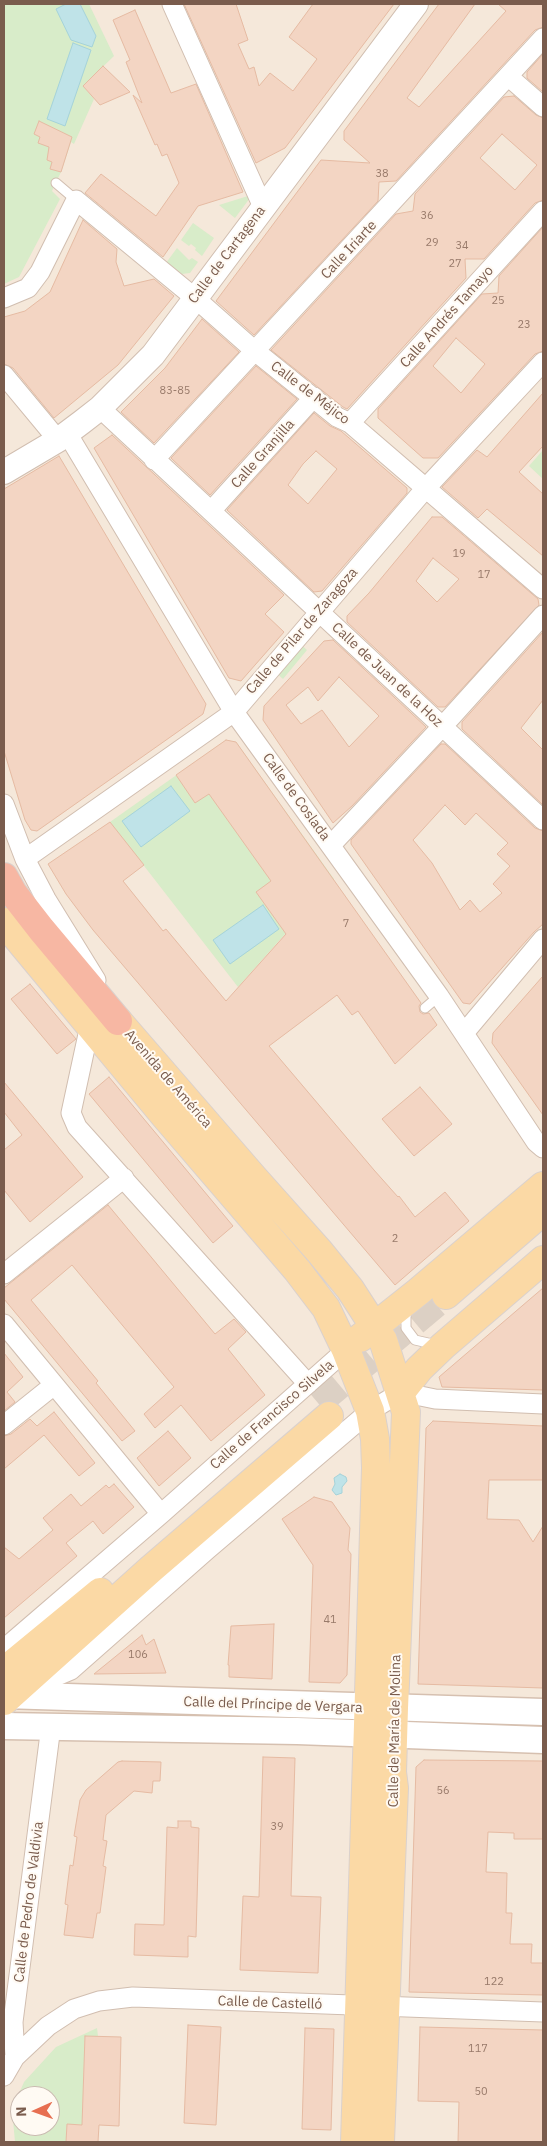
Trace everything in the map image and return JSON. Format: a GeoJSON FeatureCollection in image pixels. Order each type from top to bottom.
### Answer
{"type":"FeatureCollection","features":[{"type":"Feature","properties":{"kind":"highway"},"geometry":{"type":"LineString","coordinates":[[4,877],[41,929],[118,1021]]}},
{"type":"Feature","properties":{"kind":"main road","name":"Avenida de América"},"geometry":{"type":"LineString","coordinates":[[8,932],[90,1025],[297,1270],[326,1308],[346,1350],[370,1412]]}},
{"type":"Feature","properties":{"kind":"main road","name":"Avenida de América"},"geometry":{"type":"LineString","coordinates":[[118,1021],[319,1251],[350,1289],[374,1326]]}},
{"type":"Feature","properties":{"kind":"main road","name":"Calle de Francisco Silvela"},"geometry":{"type":"LineString","coordinates":[[346,1350],[543,1186]]}},
{"type":"Feature","properties":{"kind":"main road"},"geometry":{"type":"LineString","coordinates":[[543,1212],[451,1301],[543,1233]]}},
{"type":"Feature","properties":{"kind":"main road"},"geometry":{"type":"LineString","coordinates":[[401,1392],[419,1369],[443,1346],[543,1260]]}},
{"type":"Feature","properties":{"kind":"main road","name":"Calle de María de Molina"},"geometry":{"type":"LineString","coordinates":[[374,1326],[384,1340],[406,1412],[380,1735],[372,2007],[380,2142]]}},
{"type":"Feature","properties":{"kind":"main road","name":"Calle de Francisco Silvela"},"geometry":{"type":"LineString","coordinates":[[5,1691],[140,1558],[319,1401]]}},
{"type":"Feature","properties":{"kind":"main road","name":"Calle de María de Molina"},"geometry":{"type":"LineString","coordinates":[[370,1412],[375,1439],[381,1708]]}},
{"type":"Feature","properties":{"kind":"main road","name":"Calle del Príncipe de Vergara"},"geometry":{"type":"LineString","coordinates":[[5,1691],[381,1708],[543,1712]]}},
{"type":"Feature","properties":{"kind":"main road","name":"Calle del Príncipe de Vergara"},"geometry":{"type":"LineString","coordinates":[[4,1726],[543,1740]]}},
{"type":"Feature","properties":{"kind":"main road","name":"Calle de María de Molina"},"geometry":{"type":"LineString","coordinates":[[355,2142],[372,2007]]}},
{"type":"Feature","properties":{"kind":"street"},"geometry":{"type":"LineString","coordinates":[[172,4],[263,207]]}},
{"type":"Feature","properties":{"kind":"street","name":"Calle de Cartagena"},"geometry":{"type":"LineString","coordinates":[[4,472],[63,437],[100,408],[153,355],[416,4]]}},
{"type":"Feature","properties":{"kind":"street","name":"Calle Iriarte"},"geometry":{"type":"LineString","coordinates":[[154,460],[543,38]]}},
{"type":"Feature","properties":{"kind":"street"},"geometry":{"type":"LineString","coordinates":[[508,77],[543,107]]}},
{"type":"Feature","properties":{"kind":"street"},"geometry":{"type":"LineString","coordinates":[[4,298],[28,288],[36,277],[76,200]]}},
{"type":"Feature","properties":{"kind":"street","name":"Calle de Méjico"},"geometry":{"type":"LineString","coordinates":[[76,200],[195,298],[255,351],[314,397],[337,418],[350,424],[543,589]]}},
{"type":"Feature","properties":{"kind":"street","name":"Calle Andrés Tamayo"},"geometry":{"type":"LineString","coordinates":[[350,424],[543,211]]}},
{"type":"Feature","properties":{"kind":"street","name":"Calle de Pilar de Zaragoza"},"geometry":{"type":"LineString","coordinates":[[25,859],[234,712],[425,489],[543,362]]}},
{"type":"Feature","properties":{"kind":"street","name":"Calle de Coslada"},"geometry":{"type":"LineString","coordinates":[[4,375],[63,437],[234,712],[331,844],[432,1002],[464,1032],[536,1142],[543,1148]]}},
{"type":"Feature","properties":{"kind":"street","name":"Calle Granjilla"},"geometry":{"type":"LineString","coordinates":[[210,512],[314,397]]}},
{"type":"Feature","properties":{"kind":"street","name":"Calle de Juan de la Hoz"},"geometry":{"type":"LineString","coordinates":[[100,408],[543,820]]}},
{"type":"Feature","properties":{"kind":"street"},"geometry":{"type":"LineString","coordinates":[[331,844],[543,615]]}},
{"type":"Feature","properties":{"kind":"street","name":"Avenida de América"},"geometry":{"type":"LineString","coordinates":[[4,804],[25,859],[46,899],[93,973],[118,1021]]}},
{"type":"Feature","properties":{"kind":"street"},"geometry":{"type":"LineString","coordinates":[[464,1032],[543,939]]}},
{"type":"Feature","properties":{"kind":"street"},"geometry":{"type":"LineString","coordinates":[[90,1025],[71,1113],[76,1127],[124,1178],[319,1401]]}},
{"type":"Feature","properties":{"kind":"street"},"geometry":{"type":"LineString","coordinates":[[4,1274],[124,1178]]}},
{"type":"Feature","properties":{"kind":"street"},"geometry":{"type":"LineString","coordinates":[[4,1324],[161,1514]]}},
{"type":"Feature","properties":{"kind":"street","name":"Calle de Francisco Silvela"},"geometry":{"type":"LineString","coordinates":[[4,1649],[161,1514],[319,1401],[346,1350]]}},
{"type":"Feature","properties":{"kind":"street"},"geometry":{"type":"LineString","coordinates":[[4,1426],[54,1385]]}},
{"type":"Feature","properties":{"kind":"street"},"geometry":{"type":"LineString","coordinates":[[5,1691],[71,1670],[207,1550],[370,1412],[401,1392],[435,1399],[543,1404]]}},
{"type":"Feature","properties":{"kind":"street","name":"Calle de Pedro de Valdivia"},"geometry":{"type":"LineString","coordinates":[[15,2057],[14,2022],[51,1726]]}},
{"type":"Feature","properties":{"kind":"street","name":"Calle de Castelló"},"geometry":{"type":"LineString","coordinates":[[15,2057],[48,2026],[74,2009],[99,2001],[133,1997],[543,2012]]}},
{"type":"Feature","properties":{"kind":"street"},"geometry":{"type":"LineString","coordinates":[[4,2076],[15,2057]]}},
{"type":"Feature","properties":{"kind":"lane"},"geometry":{"type":"LineString","coordinates":[[56,184],[76,200]]}},
{"type":"Feature","properties":{"kind":"lane"},"geometry":{"type":"LineString","coordinates":[[407,1301],[405,1314],[406,1328],[415,1340],[443,1346]]}},
{"type":"Feature","properties":{"kind":"shaded area"},"geometry":{"type":"Polygon","coordinates":[[[4,4],[543,4],[543,2142],[4,2142],[4,4]]]}},
{"type":"Feature","properties":{"kind":"green space"},"geometry":{"type":"Polygon","coordinates":[[[4,4],[89,4],[114,56],[83,86],[94,99],[74,144],[71,142],[61,172],[52,191],[60,199],[19,277],[4,284],[4,4]]]}},
{"type":"Feature","properties":{"kind":"green space"},"geometry":{"type":"Polygon","coordinates":[[[248,196],[250,198],[235,218],[219,205],[248,196]]]}},
{"type":"Feature","properties":{"kind":"green space"},"geometry":{"type":"Polygon","coordinates":[[[193,223],[214,238],[202,256],[191,244],[189,246],[181,240],[193,223]]]}},
{"type":"Feature","properties":{"kind":"green space"},"geometry":{"type":"Polygon","coordinates":[[[177,248],[189,260],[192,258],[198,262],[190,273],[182,274],[166,263],[177,248]]]}},
{"type":"Feature","properties":{"kind":"green space"},"geometry":{"type":"Polygon","coordinates":[[[543,450],[543,479],[529,466],[543,450]]]}},
{"type":"Feature","properties":{"kind":"green space"},"geometry":{"type":"Polygon","coordinates":[[[297,641],[307,650],[283,679],[272,669],[297,641]]]}},
{"type":"Feature","properties":{"kind":"green space"},"geometry":{"type":"Polygon","coordinates":[[[226,740],[236,742],[334,879],[238,987],[110,822],[226,740]]]}},
{"type":"Feature","properties":{"kind":"green space"},"geometry":{"type":"Polygon","coordinates":[[[97,2028],[98,2036],[85,2036],[82,2125],[67,2124],[66,2142],[15,2142],[14,2136],[60,2136],[60,2086],[22,2086],[56,2047],[97,2028]]]}},
{"type":"Feature","properties":{"kind":"water"},"geometry":{"type":"Polygon","coordinates":[[[66,4],[80,4],[96,36],[92,47],[71,40],[56,9],[66,4]]]}},
{"type":"Feature","properties":{"kind":"water"},"geometry":{"type":"Polygon","coordinates":[[[73,43],[91,50],[65,126],[47,119],[73,43]]]}},
{"type":"Feature","properties":{"kind":"water"},"geometry":{"type":"Polygon","coordinates":[[[171,786],[190,811],[141,847],[122,821],[171,786]]]}},
{"type":"Feature","properties":{"kind":"water"},"geometry":{"type":"Polygon","coordinates":[[[263,905],[279,929],[230,964],[213,940],[263,905]]]}},
{"type":"Feature","properties":{"kind":"water"},"geometry":{"type":"Polygon","coordinates":[[[340,1474],[346,1477],[347,1481],[342,1487],[342,1493],[336,1495],[332,1490],[335,1484],[334,1478],[340,1474]]]}},
{"type":"Feature","properties":{"kind":"building"},"geometry":{"type":"Polygon","coordinates":[[[184,4],[236,4],[248,40],[238,44],[249,69],[254,67],[259,86],[270,73],[293,91],[317,59],[289,37],[313,4],[394,4],[285,148],[256,163],[184,4]]]}},
{"type":"Feature","properties":{"kind":"building"},"geometry":{"type":"Polygon","coordinates":[[[439,4],[475,4],[407,98],[419,107],[506,11],[498,4],[543,4],[543,27],[535,30],[396,181],[379,182],[378,201],[254,335],[216,301],[321,160],[370,163],[344,140],[344,131],[439,4]]]}},
{"type":"Feature","properties":{"kind":"building"},"geometry":{"type":"Polygon","coordinates":[[[135,10],[171,93],[196,84],[243,192],[198,206],[163,257],[85,193],[101,174],[156,216],[179,183],[167,154],[162,156],[157,144],[155,145],[133,95],[142,103],[126,62],[130,60],[113,20],[135,10]]]}},
{"type":"Feature","properties":{"kind":"building"},"geometry":{"type":"Polygon","coordinates":[[[543,54],[543,92],[527,78],[527,72],[543,54]]]}},
{"type":"Feature","properties":{"kind":"building"},"geometry":{"type":"Polygon","coordinates":[[[103,66],[130,92],[100,105],[83,86],[103,66]]]}},
{"type":"Feature","properties":{"kind":"building"},"geometry":{"type":"Polygon","coordinates":[[[514,96],[536,115],[543,118],[543,200],[535,203],[484,259],[465,259],[466,278],[347,409],[343,407],[271,350],[396,214],[413,211],[415,194],[504,97],[514,96]],[[502,134],[480,158],[515,190],[537,165],[502,134]]]}},
{"type":"Feature","properties":{"kind":"building"},"geometry":{"type":"Polygon","coordinates":[[[39,121],[72,137],[61,172],[50,169],[52,162],[47,160],[49,147],[38,143],[40,137],[34,134],[39,121]]]}},
{"type":"Feature","properties":{"kind":"building"},"geometry":{"type":"Polygon","coordinates":[[[83,220],[117,249],[116,262],[124,286],[154,279],[174,296],[118,365],[54,418],[13,368],[4,364],[4,317],[25,311],[50,292],[83,220]]]}},
{"type":"Feature","properties":{"kind":"building"},"geometry":{"type":"Polygon","coordinates":[[[543,227],[543,351],[535,354],[438,458],[423,458],[378,418],[378,409],[482,294],[498,293],[499,276],[543,227]],[[456,338],[433,366],[461,393],[485,364],[456,338]]]}},
{"type":"Feature","properties":{"kind":"building"},"geometry":{"type":"Polygon","coordinates":[[[202,319],[239,352],[154,443],[121,412],[165,368],[202,319]]]}},
{"type":"Feature","properties":{"kind":"building"},"geometry":{"type":"Polygon","coordinates":[[[256,366],[297,399],[210,495],[171,458],[256,366]]]}},
{"type":"Feature","properties":{"kind":"building"},"geometry":{"type":"Polygon","coordinates":[[[543,393],[543,446],[519,472],[543,494],[543,556],[487,509],[478,518],[442,487],[477,450],[487,457],[543,393]]]}},
{"type":"Feature","properties":{"kind":"building"},"geometry":{"type":"Polygon","coordinates":[[[314,413],[330,426],[341,431],[407,488],[407,493],[322,591],[314,592],[227,510],[314,413]],[[316,451],[303,464],[288,485],[308,504],[337,469],[316,451]]]}},
{"type":"Feature","properties":{"kind":"building"},"geometry":{"type":"Polygon","coordinates":[[[112,435],[284,595],[265,614],[284,632],[241,681],[229,678],[94,448],[112,435]]]}},
{"type":"Feature","properties":{"kind":"building"},"geometry":{"type":"Polygon","coordinates":[[[59,456],[206,704],[203,714],[37,831],[31,830],[25,820],[4,751],[4,489],[59,456]]]}},
{"type":"Feature","properties":{"kind":"building"},"geometry":{"type":"Polygon","coordinates":[[[432,517],[442,517],[538,599],[539,605],[445,707],[438,707],[347,622],[347,616],[369,593],[432,517]],[[433,558],[416,581],[437,602],[459,579],[433,558]]]}},
{"type":"Feature","properties":{"kind":"building"},"geometry":{"type":"Polygon","coordinates":[[[543,632],[543,700],[521,728],[543,750],[543,805],[462,729],[462,722],[543,632]]]}},
{"type":"Feature","properties":{"kind":"building"},"geometry":{"type":"Polygon","coordinates":[[[333,640],[426,727],[352,806],[333,823],[263,720],[264,706],[324,641],[333,640]],[[339,677],[318,701],[308,687],[286,705],[301,724],[322,710],[349,747],[379,716],[339,677]]]}},
{"type":"Feature","properties":{"kind":"building"},"geometry":{"type":"Polygon","coordinates":[[[226,740],[236,742],[421,1003],[419,1006],[420,1012],[423,1014],[429,1013],[437,1025],[395,1064],[358,1011],[352,1015],[337,995],[269,1046],[415,1217],[445,1192],[469,1221],[395,1285],[93,930],[66,894],[48,864],[110,822],[144,865],[123,881],[163,931],[166,929],[226,1001],[286,934],[256,892],[271,881],[209,794],[195,803],[176,775],[226,740]]]}},
{"type":"Feature","properties":{"kind":"building"},"geometry":{"type":"Polygon","coordinates":[[[441,744],[445,744],[535,828],[543,831],[543,924],[470,1004],[463,1003],[351,844],[351,840],[441,744]],[[445,805],[413,840],[432,863],[460,910],[470,900],[480,912],[502,893],[493,884],[510,866],[497,854],[508,843],[476,813],[465,825],[445,805]]]}},
{"type":"Feature","properties":{"kind":"building"},"geometry":{"type":"Polygon","coordinates":[[[543,976],[543,1115],[492,1043],[493,1033],[543,976]]]}},
{"type":"Feature","properties":{"kind":"building"},"geometry":{"type":"Polygon","coordinates":[[[30,984],[76,1039],[57,1054],[11,999],[30,984]]]}},
{"type":"Feature","properties":{"kind":"building"},"geometry":{"type":"Polygon","coordinates":[[[109,1077],[233,1226],[213,1243],[89,1094],[109,1077]]]}},
{"type":"Feature","properties":{"kind":"building"},"geometry":{"type":"Polygon","coordinates":[[[4,1082],[83,1177],[30,1222],[4,1190],[4,1150],[22,1135],[4,1112],[4,1082]]]}},
{"type":"Feature","properties":{"kind":"building"},"geometry":{"type":"Polygon","coordinates":[[[420,1087],[452,1124],[414,1156],[382,1119],[420,1087]]]}},
{"type":"Feature","properties":{"kind":"building"},"geometry":{"type":"Polygon","coordinates":[[[108,1205],[215,1334],[234,1319],[246,1332],[228,1349],[265,1395],[211,1441],[181,1405],[155,1428],[144,1414],[174,1387],[72,1265],[31,1300],[98,1381],[96,1383],[135,1431],[122,1441],[4,1299],[4,1288],[108,1205]]]}},
{"type":"Feature","properties":{"kind":"building"},"geometry":{"type":"Polygon","coordinates":[[[543,1288],[543,1390],[442,1387],[439,1377],[543,1288]]]}},
{"type":"Feature","properties":{"kind":"building"},"geometry":{"type":"Polygon","coordinates":[[[4,1353],[23,1377],[7,1392],[15,1402],[4,1411],[4,1353]]]}},
{"type":"Feature","properties":{"kind":"building"},"geometry":{"type":"Polygon","coordinates":[[[54,1412],[95,1463],[79,1476],[44,1435],[4,1469],[4,1436],[11,1434],[30,1419],[37,1426],[54,1412]]]}},
{"type":"Feature","properties":{"kind":"building"},"geometry":{"type":"Polygon","coordinates":[[[433,1421],[543,1426],[543,1480],[489,1480],[487,1519],[519,1520],[533,1542],[543,1526],[543,1688],[418,1684],[426,1428],[433,1421]]]}},
{"type":"Feature","properties":{"kind":"building"},"geometry":{"type":"Polygon","coordinates":[[[168,1431],[191,1458],[159,1486],[137,1458],[168,1431]]]}},
{"type":"Feature","properties":{"kind":"building"},"geometry":{"type":"Polygon","coordinates":[[[114,1484],[134,1507],[103,1534],[93,1521],[66,1543],[77,1556],[4,1618],[4,1547],[19,1559],[53,1530],[43,1518],[71,1494],[81,1506],[106,1485],[109,1488],[114,1484]]]}},
{"type":"Feature","properties":{"kind":"building"},"geometry":{"type":"Polygon","coordinates":[[[314,1497],[332,1502],[350,1528],[348,1550],[351,1554],[347,1675],[340,1683],[309,1682],[313,1565],[282,1519],[314,1497]]]}},
{"type":"Feature","properties":{"kind":"building"},"geometry":{"type":"Polygon","coordinates":[[[274,1624],[272,1679],[229,1677],[231,1626],[274,1624]]]}},
{"type":"Feature","properties":{"kind":"building"},"geometry":{"type":"Polygon","coordinates":[[[142,1635],[146,1645],[154,1639],[166,1673],[94,1674],[142,1635]]]}},
{"type":"Feature","properties":{"kind":"building"},"geometry":{"type":"Polygon","coordinates":[[[263,1757],[295,1758],[291,1896],[321,1897],[318,1973],[240,1970],[243,1896],[259,1897],[263,1757]]]}},
{"type":"Feature","properties":{"kind":"building"},"geometry":{"type":"Polygon","coordinates":[[[424,1760],[543,1761],[543,1839],[514,1839],[514,1833],[488,1832],[486,1872],[507,1873],[506,1913],[512,1913],[510,1944],[532,1944],[531,1963],[543,1963],[543,1995],[409,1992],[416,1767],[424,1760]]]}},
{"type":"Feature","properties":{"kind":"building"},"geometry":{"type":"Polygon","coordinates":[[[118,1762],[161,1762],[160,1781],[153,1781],[152,1793],[134,1791],[106,1815],[103,1840],[107,1841],[103,1866],[106,1867],[100,1913],[97,1913],[93,1938],[64,1935],[68,1905],[65,1904],[70,1865],[73,1866],[77,1837],[74,1836],[80,1800],[86,1790],[118,1762]]]}},
{"type":"Feature","properties":{"kind":"building"},"geometry":{"type":"Polygon","coordinates":[[[178,1821],[191,1821],[191,1827],[199,1828],[196,1937],[188,1936],[188,1957],[134,1955],[135,1924],[164,1925],[167,1827],[178,1828],[178,1821]]]}},
{"type":"Feature","properties":{"kind":"building"},"geometry":{"type":"Polygon","coordinates":[[[188,2025],[221,2027],[216,2125],[184,2123],[188,2025]]]}},
{"type":"Feature","properties":{"kind":"building"},"geometry":{"type":"Polygon","coordinates":[[[420,2027],[543,2030],[543,2142],[458,2142],[459,2102],[418,2101],[420,2027]]]}},
{"type":"Feature","properties":{"kind":"building"},"geometry":{"type":"Polygon","coordinates":[[[305,2028],[334,2029],[331,2130],[302,2129],[305,2028]]]}},
{"type":"Feature","properties":{"kind":"building"},"geometry":{"type":"Polygon","coordinates":[[[85,2036],[121,2037],[119,2126],[99,2125],[98,2142],[66,2142],[67,2124],[82,2125],[85,2036]]]}},
{"type":"Feature","properties":{"kind":"tunnel"},"geometry":{"type":"LineString","coordinates":[[318,1403],[446,1295]]}}]}
